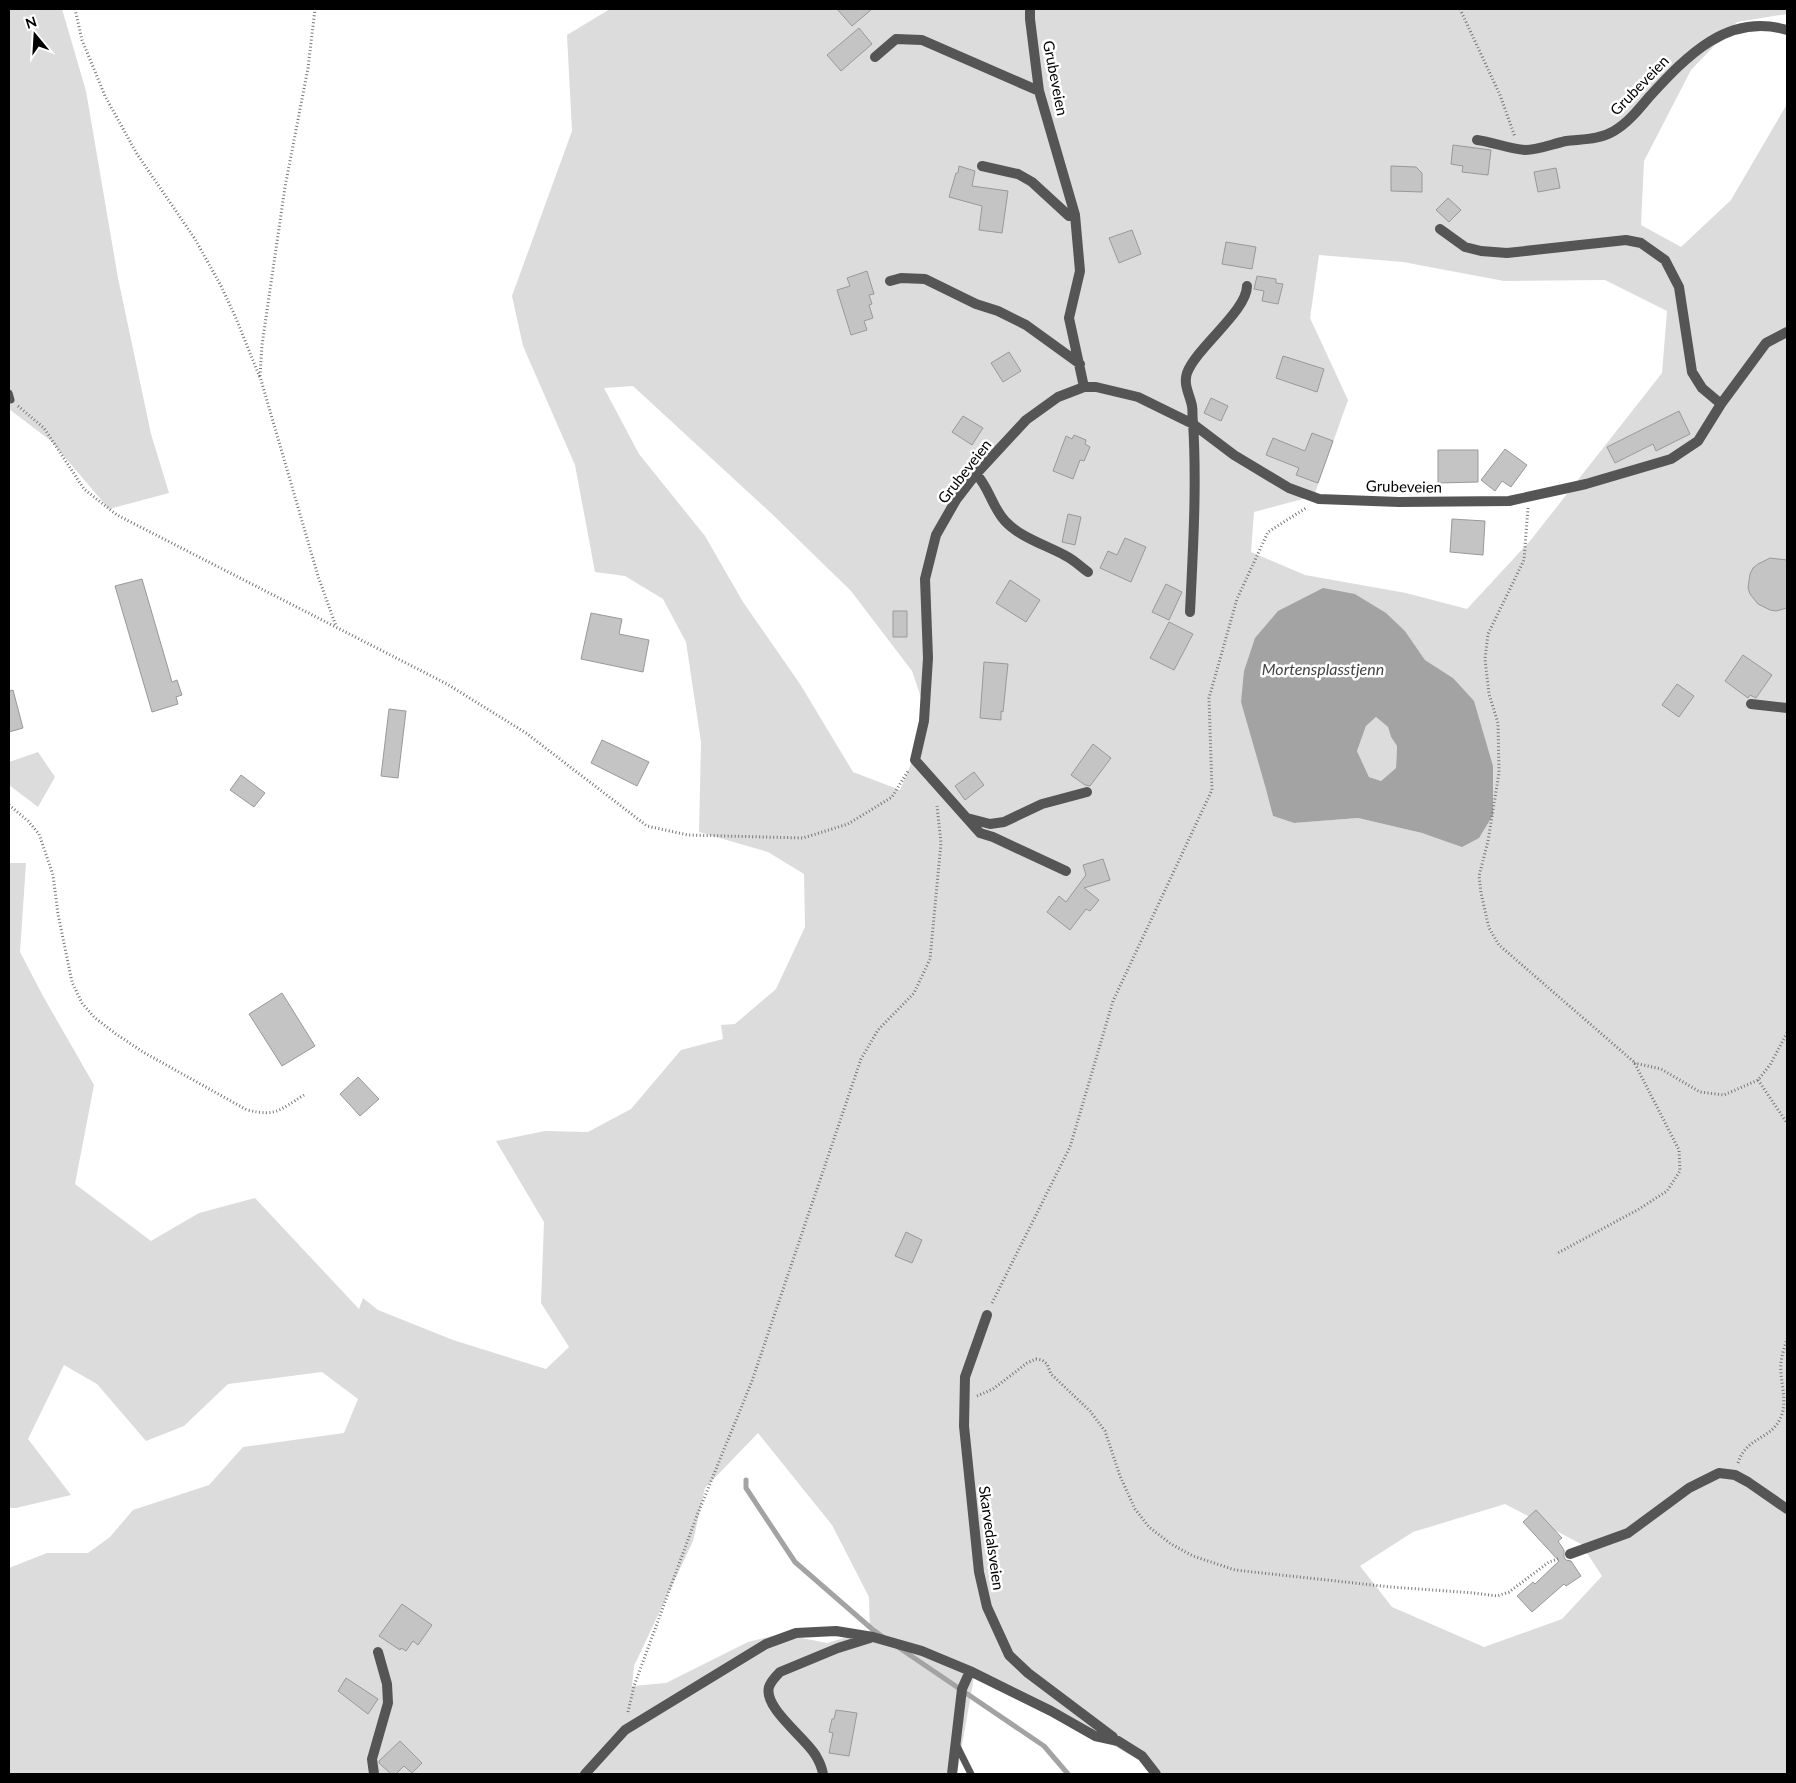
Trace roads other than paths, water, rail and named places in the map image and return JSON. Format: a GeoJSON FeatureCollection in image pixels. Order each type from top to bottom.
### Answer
{"type":"FeatureCollection","features":[{"type":"Feature","properties":{"kind":"street","name":"Grubeveien"},"geometry":{"type":"LineString","coordinates":[[1030,9],[1040,91],[1075,214],[1080,271],[1069,318],[1084,387]]}},
{"type":"Feature","properties":{"kind":"street","name":"Grubeveien"},"geometry":{"type":"LineString","coordinates":[[1477,140],[1519,149],[1536,149],[1565,141],[1596,138],[1615,130],[1632,116],[1682,62],[1694,51],[1716,37],[1729,31],[1754,26],[1787,30]]}},
{"type":"Feature","properties":{"kind":"street"},"geometry":{"type":"LineString","coordinates":[[875,57],[896,39],[922,40],[1040,91]]}},
{"type":"Feature","properties":{"kind":"street"},"geometry":{"type":"LineString","coordinates":[[982,166],[1018,174],[1032,182],[1069,216],[1075,214]]}},
{"type":"Feature","properties":{"kind":"street"},"geometry":{"type":"LineString","coordinates":[[1440,230],[1465,247],[1481,251],[1506,253],[1626,240],[1641,243],[1664,260],[1679,287],[1692,372],[1702,388],[1721,404]]}},
{"type":"Feature","properties":{"kind":"street"},"geometry":{"type":"LineString","coordinates":[[890,281],[901,278],[925,279],[976,304],[998,311],[1026,325],[1080,364]]}},
{"type":"Feature","properties":{"kind":"street"},"geometry":{"type":"LineString","coordinates":[[1190,612],[1196,485],[1192,407],[1185,383],[1187,373],[1193,362],[1236,311],[1247,291],[1247,286]]}},
{"type":"Feature","properties":{"kind":"street","name":"Grubeveien"},"geometry":{"type":"LineString","coordinates":[[966,818],[915,760],[924,721],[928,658],[925,579],[936,534],[956,500],[976,474],[1026,420],[1058,397],[1084,387],[1096,387],[1138,397],[1193,424],[1234,455],[1290,488],[1319,499],[1399,502],[1509,501],[1586,484],[1671,459],[1698,441],[1721,404],[1766,343],[1787,332]]}},
{"type":"Feature","properties":{"kind":"street"},"geometry":{"type":"LineString","coordinates":[[976,474],[981,479],[994,506],[1006,521],[1021,534],[1068,557],[1088,572]]}},
{"type":"Feature","properties":{"kind":"street"},"geometry":{"type":"LineString","coordinates":[[1751,704],[1787,708]]}},
{"type":"Feature","properties":{"kind":"street"},"geometry":{"type":"LineString","coordinates":[[966,818],[990,824],[1004,822],[1042,804],[1087,792]]}},
{"type":"Feature","properties":{"kind":"street"},"geometry":{"type":"LineString","coordinates":[[966,818],[980,833],[993,837],[1066,871]]}},
{"type":"Feature","properties":{"kind":"street","name":"Skarvedalsveien"},"geometry":{"type":"LineString","coordinates":[[987,1315],[965,1377],[964,1398],[964,1426],[979,1572],[987,1607],[1009,1655],[1028,1673],[1118,1741],[1142,1756],[1156,1774]]}},
{"type":"Feature","properties":{"kind":"street"},"geometry":{"type":"LineString","coordinates":[[1570,1554],[1628,1533],[1689,1488],[1719,1473],[1735,1476],[1748,1482],[1787,1509]]}},
{"type":"Feature","properties":{"kind":"street","name":"Skarvedalsveien"},"geometry":{"type":"LineString","coordinates":[[585,1774],[625,1730],[766,1644],[796,1634],[836,1631],[873,1638],[922,1651],[970,1671],[1051,1711],[1095,1736],[1118,1741]]}},
{"type":"Feature","properties":{"kind":"street"},"geometry":{"type":"LineString","coordinates":[[823,1774],[816,1755],[776,1710],[769,1696],[768,1688],[780,1672],[838,1648],[873,1638]]}},
{"type":"Feature","properties":{"kind":"street"},"geometry":{"type":"LineString","coordinates":[[374,1774],[372,1759],[388,1703],[387,1684],[378,1652]]}},
{"type":"Feature","properties":{"kind":"street"},"geometry":{"type":"LineString","coordinates":[[952,1774],[962,1689],[970,1671]]}},
{"type":"Feature","properties":{"kind":"lane"},"geometry":{"type":"LineString","coordinates":[[955,1741],[970,1774]]}},
{"type":"Feature","properties":{"kind":"water","name":"Mortensplasstjenn"},"geometry":{"type":"Polygon","coordinates":[[[1323,588],[1355,594],[1386,613],[1405,631],[1425,660],[1453,678],[1474,701],[1493,766],[1493,815],[1479,838],[1462,847],[1422,833],[1358,818],[1294,823],[1273,816],[1241,702],[1244,671],[1255,638],[1278,611],[1323,588]],[[1376,717],[1366,726],[1357,751],[1369,777],[1381,781],[1396,768],[1397,746],[1391,737],[1388,727],[1376,717]]]}},
{"type":"Feature","properties":{"kind":"waterway"},"geometry":{"type":"LineString","coordinates":[[746,1480],[746,1488],[795,1562],[883,1637]]}},
{"type":"Feature","properties":{"kind":"waterway"},"geometry":{"type":"LineString","coordinates":[[898,1647],[1044,1746],[1068,1774]]}}]}
